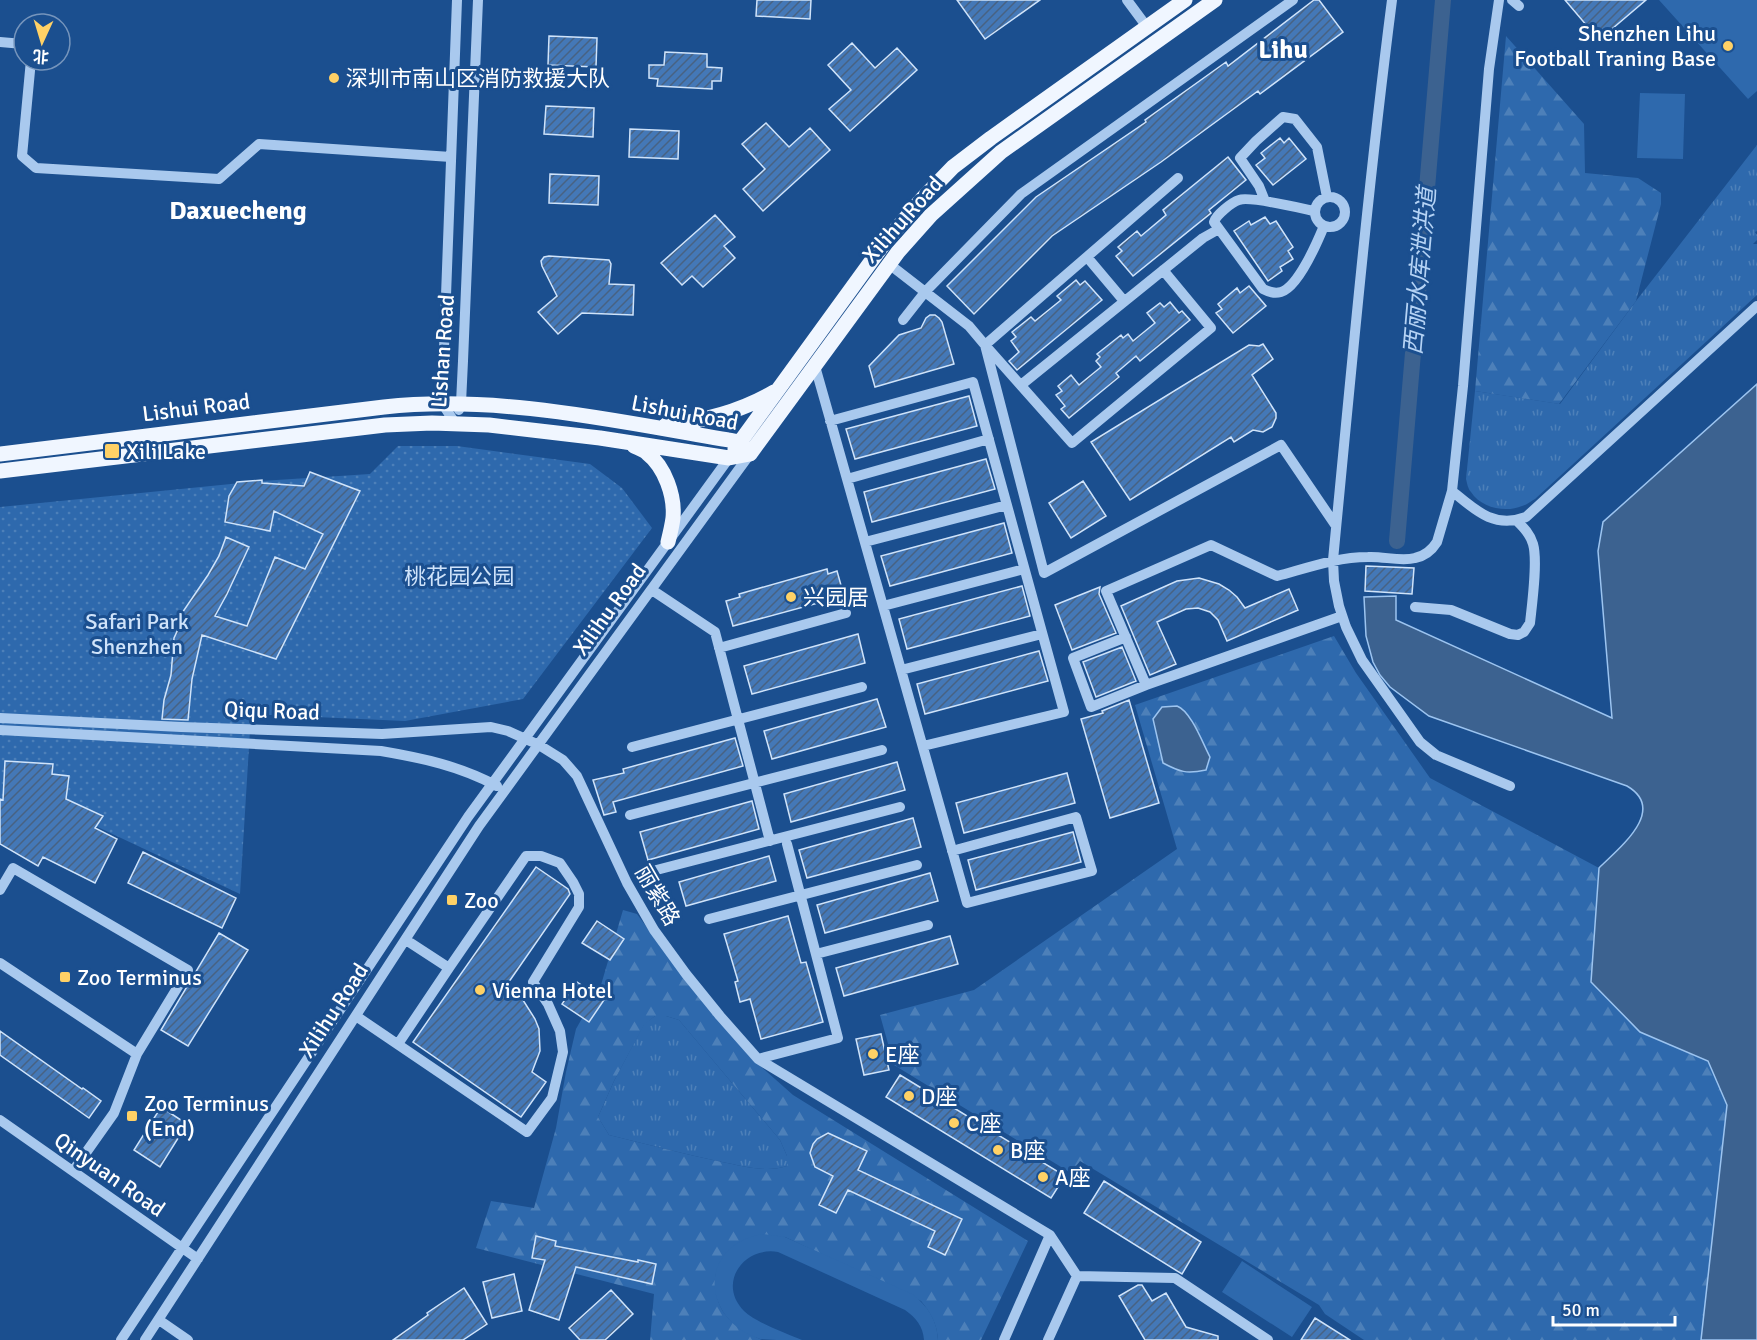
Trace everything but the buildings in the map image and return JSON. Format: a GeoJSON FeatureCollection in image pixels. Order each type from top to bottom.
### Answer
{"type":"FeatureCollection","features":[{"type":"Feature","properties":{"kind":"main road","name":"Xilihu Road"},"geometry":{"type":"LineString","coordinates":[[729,458],[886,241],[953,167],[1185,0]]}},
{"type":"Feature","properties":{"kind":"main road","name":"Xilihu Road"},"geometry":{"type":"LineString","coordinates":[[750,454],[898,252],[931,215],[1001,152],[1215,0]]}},
{"type":"Feature","properties":{"kind":"main road"},"geometry":{"type":"LineString","coordinates":[[638,425],[676,424],[710,419],[755,403],[779,389]]}},
{"type":"Feature","properties":{"kind":"main road","name":"Lishui Road"},"geometry":{"type":"LineString","coordinates":[[0,454],[384,407],[442,403],[495,404],[638,425],[740,442],[750,454],[729,458],[536,430],[455,423],[385,425],[0,471]]}},
{"type":"Feature","properties":{"kind":"main road"},"geometry":{"type":"LineString","coordinates":[[626,442],[647,453],[658,464],[666,479],[672,501],[673,519],[668,542]]}},
{"type":"Feature","properties":{"kind":"street","name":"Lishan Road"},"geometry":{"type":"LineString","coordinates":[[455,423],[442,403],[456,0]]}},
{"type":"Feature","properties":{"kind":"street","name":"Lishan Road"},"geometry":{"type":"LineString","coordinates":[[455,423],[461,403],[478,0]]}},
{"type":"Feature","properties":{"kind":"street"},"geometry":{"type":"LineString","coordinates":[[1127,0],[1147,27]]}},
{"type":"Feature","properties":{"kind":"street"},"geometry":{"type":"LineString","coordinates":[[903,320],[925,292],[1021,194],[1293,0]]}},
{"type":"Feature","properties":{"kind":"street"},"geometry":{"type":"LineString","coordinates":[[1392,0],[1355,320],[1333,560],[1334,581],[1342,616],[1362,660],[1420,742],[1436,755],[1510,786]]}},
{"type":"Feature","properties":{"kind":"street"},"geometry":{"type":"LineString","coordinates":[[1146,685],[1106,591],[1211,545],[1277,576],[1333,560],[1368,557],[1411,559],[1433,549],[1437,542],[1452,491],[1489,69],[1499,0]]}},
{"type":"Feature","properties":{"kind":"street"},"geometry":{"type":"LineString","coordinates":[[30,72],[22,156],[36,168],[219,179],[259,144],[451,158]]}},
{"type":"Feature","properties":{"kind":"street"},"geometry":{"type":"LineString","coordinates":[[1265,201],[1259,186],[1240,158],[1283,117],[1295,119],[1317,147],[1327,197]]}},
{"type":"Feature","properties":{"kind":"street"},"geometry":{"type":"LineString","coordinates":[[985,345],[1178,178]]}},
{"type":"Feature","properties":{"kind":"street"},"geometry":{"type":"LineString","coordinates":[[1327,197],[1336,198],[1344,205],[1345,215],[1341,223],[1333,227],[1324,226],[1317,220],[1314,211],[1318,202],[1327,197]]}},
{"type":"Feature","properties":{"kind":"street"},"geometry":{"type":"LineString","coordinates":[[1314,211],[1265,201],[1239,200],[1216,216],[1214,222],[1263,289],[1272,293],[1287,290],[1298,276],[1312,255],[1324,226]]}},
{"type":"Feature","properties":{"kind":"street"},"geometry":{"type":"LineString","coordinates":[[1345,215],[1366,217]]}},
{"type":"Feature","properties":{"kind":"street"},"geometry":{"type":"LineString","coordinates":[[1021,385],[1203,238],[1219,229]]}},
{"type":"Feature","properties":{"kind":"street"},"geometry":{"type":"LineString","coordinates":[[1087,257],[1124,301]]}},
{"type":"Feature","properties":{"kind":"street"},"geometry":{"type":"LineString","coordinates":[[889,264],[969,326],[1072,443],[1211,328],[1163,270]]}},
{"type":"Feature","properties":{"kind":"street"},"geometry":{"type":"LineString","coordinates":[[1452,491],[1487,517],[1500,521],[1517,521],[1526,518],[1757,306]]}},
{"type":"Feature","properties":{"kind":"street"},"geometry":{"type":"LineString","coordinates":[[985,345],[1044,573],[1281,445],[1336,526]]}},
{"type":"Feature","properties":{"kind":"street"},"geometry":{"type":"LineString","coordinates":[[814,366],[847,478],[952,851],[967,903],[1092,872],[1076,817],[952,851]]}},
{"type":"Feature","properties":{"kind":"street"},"geometry":{"type":"LineString","coordinates":[[830,421],[973,382],[1064,712],[923,747]]}},
{"type":"Feature","properties":{"kind":"street"},"geometry":{"type":"LineString","coordinates":[[847,478],[989,439]]}},
{"type":"Feature","properties":{"kind":"street","name":"Xilihu Road"},"geometry":{"type":"LineString","coordinates":[[146,1340],[479,826],[750,454]]}},
{"type":"Feature","properties":{"kind":"street","name":"Xilihu Road"},"geometry":{"type":"LineString","coordinates":[[121,1340],[468,817],[729,458]]}},
{"type":"Feature","properties":{"kind":"street"},"geometry":{"type":"LineString","coordinates":[[865,542],[1007,505]]}},
{"type":"Feature","properties":{"kind":"street"},"geometry":{"type":"LineString","coordinates":[[1415,607],[1451,610],[1510,634],[1518,635],[1524,632],[1530,623],[1535,557],[1529,534],[1517,521]]}},
{"type":"Feature","properties":{"kind":"street"},"geometry":{"type":"LineString","coordinates":[[883,606],[1024,569]]}},
{"type":"Feature","properties":{"kind":"street"},"geometry":{"type":"LineString","coordinates":[[652,590],[715,632],[770,841]]}},
{"type":"Feature","properties":{"kind":"street"},"geometry":{"type":"LineString","coordinates":[[719,648],[846,613]]}},
{"type":"Feature","properties":{"kind":"street"},"geometry":{"type":"LineString","coordinates":[[1126,637],[1073,658],[1091,707],[1146,685],[1342,616]]}},
{"type":"Feature","properties":{"kind":"street"},"geometry":{"type":"LineString","coordinates":[[901,670],[1042,634]]}},
{"type":"Feature","properties":{"kind":"street"},"geometry":{"type":"LineString","coordinates":[[632,747],[862,687]]}},
{"type":"Feature","properties":{"kind":"street","name":"Qiqu Road"},"geometry":{"type":"LineString","coordinates":[[0,718],[382,734],[491,727],[508,731],[539,745]]}},
{"type":"Feature","properties":{"kind":"street","name":"Qiqu Road"},"geometry":{"type":"LineString","coordinates":[[0,730],[381,751],[440,762],[505,791]]}},
{"type":"Feature","properties":{"kind":"street","name":"丽紫路"},"geometry":{"type":"LineString","coordinates":[[539,745],[563,760],[577,776],[627,883],[654,930],[686,974],[758,1059],[1050,1235]]}},
{"type":"Feature","properties":{"kind":"street"},"geometry":{"type":"LineString","coordinates":[[630,815],[882,750]]}},
{"type":"Feature","properties":{"kind":"street"},"geometry":{"type":"LineString","coordinates":[[641,874],[900,807]]}},
{"type":"Feature","properties":{"kind":"street"},"geometry":{"type":"LineString","coordinates":[[758,1059],[838,1038],[787,844]]}},
{"type":"Feature","properties":{"kind":"street"},"geometry":{"type":"LineString","coordinates":[[356,1016],[527,1132],[552,1098],[563,1052],[560,1030],[548,1004],[533,982],[579,907],[579,894],[560,863],[541,856],[526,856],[398,1044]]}},
{"type":"Feature","properties":{"kind":"street"},"geometry":{"type":"LineString","coordinates":[[710,919],[917,865]]}},
{"type":"Feature","properties":{"kind":"street"},"geometry":{"type":"LineString","coordinates":[[0,890],[14,868],[188,970],[138,1054],[114,1113],[74,1171]]}},
{"type":"Feature","properties":{"kind":"street"},"geometry":{"type":"LineString","coordinates":[[816,954],[928,925]]}},
{"type":"Feature","properties":{"kind":"street"},"geometry":{"type":"LineString","coordinates":[[406,940],[449,968]]}},
{"type":"Feature","properties":{"kind":"street"},"geometry":{"type":"LineString","coordinates":[[0,963],[138,1054]]}},
{"type":"Feature","properties":{"kind":"street","name":"Qinyuan Road"},"geometry":{"type":"LineString","coordinates":[[0,1120],[198,1259]]}},
{"type":"Feature","properties":{"kind":"street"},"geometry":{"type":"LineString","coordinates":[[1050,1235],[1077,1276]]}},
{"type":"Feature","properties":{"kind":"street"},"geometry":{"type":"LineString","coordinates":[[1004,1340],[1050,1235]]}},
{"type":"Feature","properties":{"kind":"street"},"geometry":{"type":"LineString","coordinates":[[1048,1340],[1077,1276]]}},
{"type":"Feature","properties":{"kind":"street"},"geometry":{"type":"LineString","coordinates":[[1077,1276],[1175,1278],[1268,1340]]}},
{"type":"Feature","properties":{"kind":"street"},"geometry":{"type":"LineString","coordinates":[[159,1320],[188,1340]]}},
{"type":"Feature","properties":{"kind":"green space","name":"Shenzhen Lihu Football Traning Base"},"geometry":{"type":"Polygon","coordinates":[[[1659,0],[1757,0],[1757,91],[1748,99],[1659,0]]]}},
{"type":"Feature","properties":{"kind":"green space"},"geometry":{"type":"Polygon","coordinates":[[[1506,36],[1584,124],[1585,173],[1638,178],[1661,193],[1661,204],[1636,301],[1559,404],[1475,391],[1506,36]]]}},
{"type":"Feature","properties":{"kind":"green space"},"geometry":{"type":"Polygon","coordinates":[[[1640,93],[1685,94],[1683,159],[1637,158],[1640,93]]]}},
{"type":"Feature","properties":{"kind":"green space"},"geometry":{"type":"Polygon","coordinates":[[[1757,145],[1757,231],[1755,232],[1757,240],[1753,244],[1757,244],[1757,295],[1535,499],[1509,509],[1494,508],[1481,502],[1470,491],[1466,479],[1475,391],[1560,404],[1636,301],[1757,145]]]}},
{"type":"Feature","properties":{"kind":"green space"},"geometry":{"type":"Polygon","coordinates":[[[398,446],[457,446],[590,464],[622,488],[652,528],[523,699],[405,721],[251,714],[240,894],[70,814],[0,812],[0,507],[261,481],[370,474],[398,446]]]}},
{"type":"Feature","properties":{"kind":"green space"},"geometry":{"type":"Polygon","coordinates":[[[1334,636],[1356,673],[1430,778],[1599,868],[1591,982],[1640,1032],[1708,1061],[1727,1105],[1701,1340],[1364,1340],[1325,1314],[1319,1305],[1080,1161],[1071,1173],[894,1065],[880,1015],[974,990],[1177,849],[1135,705],[1334,636]]]}},
{"type":"Feature","properties":{"kind":"green space"},"geometry":{"type":"Polygon","coordinates":[[[623,910],[637,914],[687,982],[749,1056],[793,1095],[1028,1241],[981,1340],[938,1340],[933,1319],[921,1301],[785,1237],[716,1273],[717,1298],[726,1315],[741,1329],[762,1340],[650,1340],[654,1294],[476,1248],[491,1201],[534,1208],[556,1128],[576,1029],[601,985],[623,910]],[[655,1016],[644,1025],[614,1081],[598,1117],[609,1135],[747,1167],[771,1169],[787,1166],[787,1156],[780,1140],[679,1020],[666,1016],[655,1016]]]}},
{"type":"Feature","properties":{"kind":"green space"},"geometry":{"type":"Polygon","coordinates":[[[655,1016],[666,1016],[679,1020],[780,1140],[787,1156],[787,1166],[771,1169],[747,1167],[609,1135],[598,1117],[644,1024],[655,1016]]]}},
{"type":"Feature","properties":{"kind":"green space"},"geometry":{"type":"Polygon","coordinates":[[[763,1234],[785,1237],[912,1294],[931,1314],[938,1340],[924,1340],[918,1323],[905,1310],[778,1252],[754,1255],[745,1261],[738,1269],[733,1290],[736,1300],[749,1315],[802,1340],[760,1339],[740,1329],[726,1316],[717,1300],[715,1283],[718,1267],[727,1252],[742,1241],[763,1234]]]}},
{"type":"Feature","properties":{"kind":"green space"},"geometry":{"type":"Polygon","coordinates":[[[1242,1261],[1312,1307],[1292,1337],[1222,1292],[1242,1261]]]}},
{"type":"Feature","properties":{"kind":"shaded area"},"geometry":{"type":"Polygon","coordinates":[[[1757,384],[1757,1340],[1701,1340],[1727,1105],[1708,1061],[1640,1032],[1591,982],[1599,868],[1636,828],[1643,806],[1638,796],[1627,786],[1429,716],[1390,687],[1373,662],[1366,636],[1364,597],[1396,596],[1396,620],[1612,718],[1598,551],[1603,522],[1757,384]]]}},
{"type":"Feature","properties":{"kind":"shaded area"},"geometry":{"type":"Polygon","coordinates":[[[1177,706],[1192,721],[1210,757],[1206,770],[1183,771],[1163,763],[1153,719],[1162,707],[1177,706]]]}},
{"type":"Feature","properties":{"kind":"waterway","name":"西丽水库泄洪道"},"geometry":{"type":"LineString","coordinates":[[1397,541],[1443,0]]}},
{"type":"Feature","properties":{"kind":"place","name":"Shenzhen Lihu Football Traning Base"},"geometry":{"type":"Point","coordinates":[1728,46]}},
{"type":"Feature","properties":{"kind":"place","name":"深圳市南山区消防救援大队"},"geometry":{"type":"Point","coordinates":[334,78]}},
{"type":"Feature","properties":{"kind":"place","name":"Xili Lake"},"geometry":{"type":"Point","coordinates":[112,451]}},
{"type":"Feature","properties":{"kind":"place","name":"兴园居"},"geometry":{"type":"Point","coordinates":[791,597]}},
{"type":"Feature","properties":{"kind":"place","name":"Zoo"},"geometry":{"type":"Point","coordinates":[452,900]}},
{"type":"Feature","properties":{"kind":"place","name":"Zoo Terminus"},"geometry":{"type":"Point","coordinates":[65,977]}},
{"type":"Feature","properties":{"kind":"place","name":"Vienna Hotel"},"geometry":{"type":"Point","coordinates":[480,990]}},
{"type":"Feature","properties":{"kind":"place","name":"E座"},"geometry":{"type":"Point","coordinates":[873,1054]}},
{"type":"Feature","properties":{"kind":"place","name":"D座"},"geometry":{"type":"Point","coordinates":[909,1096]}},
{"type":"Feature","properties":{"kind":"place","name":"Zoo Terminus (End)"},"geometry":{"type":"Point","coordinates":[132,1116]}},
{"type":"Feature","properties":{"kind":"place","name":"C座"},"geometry":{"type":"Point","coordinates":[954,1123]}},
{"type":"Feature","properties":{"kind":"place","name":"B座"},"geometry":{"type":"Point","coordinates":[998,1150]}},
{"type":"Feature","properties":{"kind":"place","name":"A座"},"geometry":{"type":"Point","coordinates":[1043,1177]}},
{"type":"Feature","properties":{"kind":"district","name":"Lihu"},"geometry":{"type":"Point","coordinates":[1283,49]}},
{"type":"Feature","properties":{"kind":"district","name":"Daxuecheng"},"geometry":{"type":"Point","coordinates":[238,210]}},
{"type":"Feature","properties":{"kind":"park label","name":"桃花园公园"},"geometry":{"type":"Point","coordinates":[459,576]}},
{"type":"Feature","properties":{"kind":"park label","name":"Safari Park Shenzhen"},"geometry":{"type":"Point","coordinates":[137,634]}}]}
